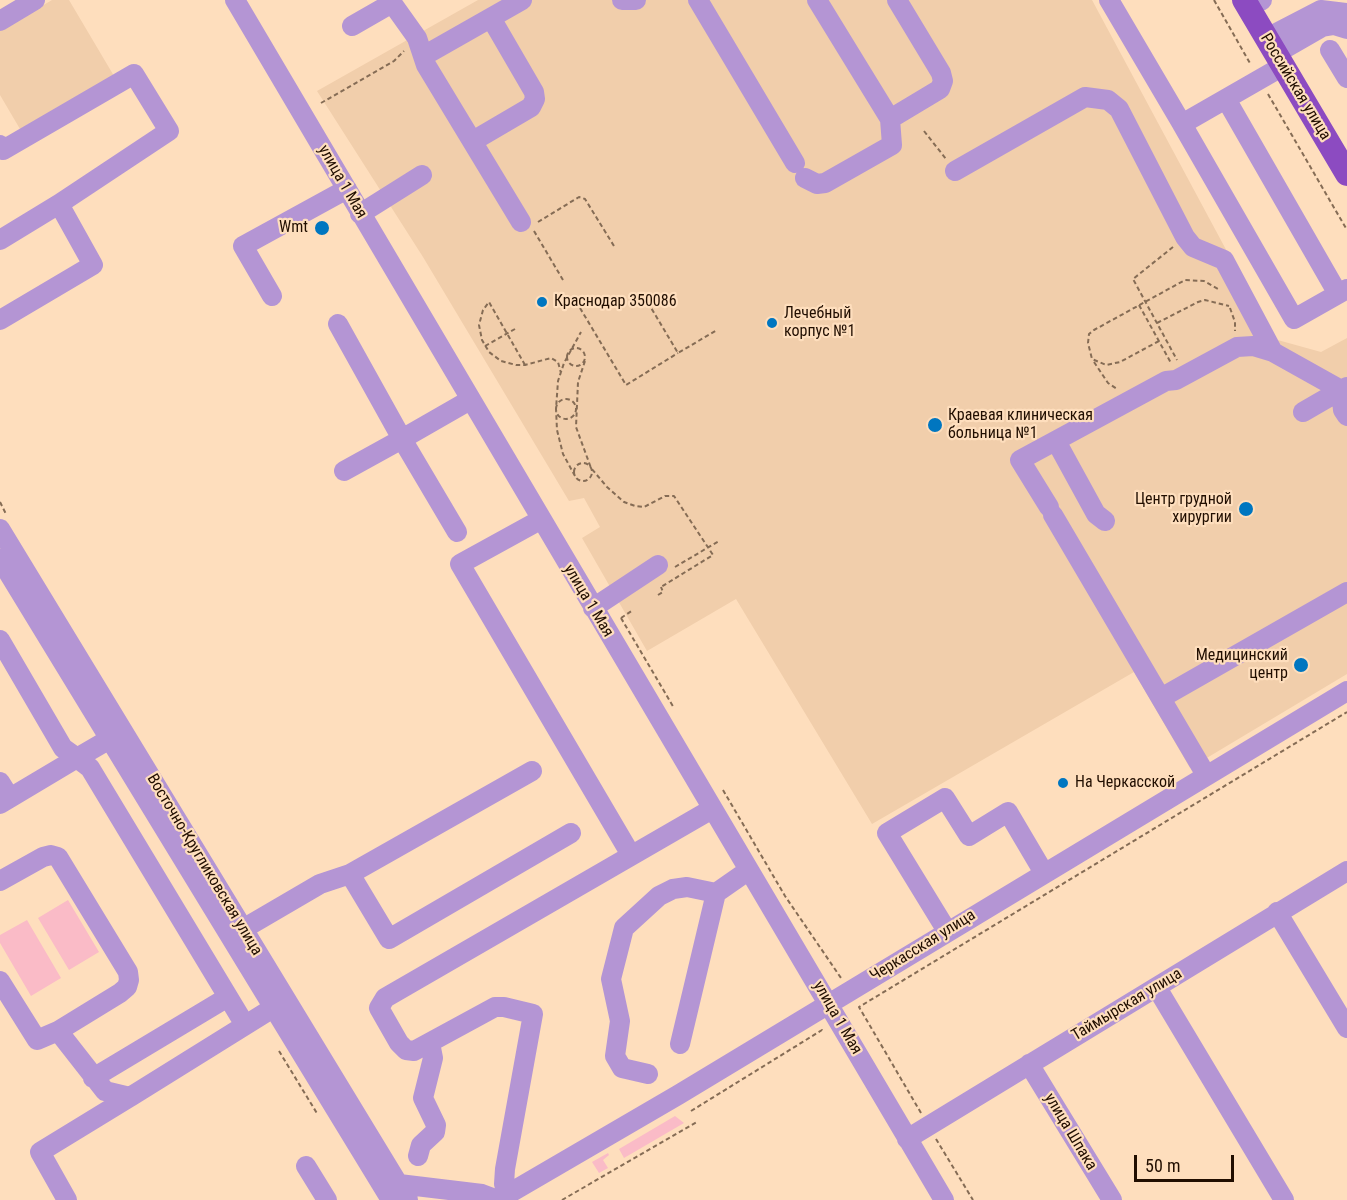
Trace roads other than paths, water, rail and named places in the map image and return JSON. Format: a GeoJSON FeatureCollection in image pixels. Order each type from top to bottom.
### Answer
{"type":"FeatureCollection","features":[{"type":"Feature","properties":{"kind":"main road","name":"Российская улица"},"geometry":{"type":"LineString","coordinates":[[1244,0],[1347,146]]}},
{"type":"Feature","properties":{"kind":"main road","name":"Российская улица"},"geometry":{"type":"LineString","coordinates":[[1261,0],[1278,47],[1347,174]]}},
{"type":"Feature","properties":{"kind":"street"},"geometry":{"type":"LineString","coordinates":[[0,21],[35,0]]}},
{"type":"Feature","properties":{"kind":"street","name":"улица 1 Мая"},"geometry":{"type":"LineString","coordinates":[[235,0],[540,520],[944,1200]]}},
{"type":"Feature","properties":{"kind":"street"},"geometry":{"type":"LineString","coordinates":[[425,59],[427,54],[522,0]]}},
{"type":"Feature","properties":{"kind":"street"},"geometry":{"type":"LineString","coordinates":[[622,0],[636,0]]}},
{"type":"Feature","properties":{"kind":"street"},"geometry":{"type":"LineString","coordinates":[[698,0],[800,170],[816,184],[825,183],[892,145],[890,119],[818,0]]}},
{"type":"Feature","properties":{"kind":"street"},"geometry":{"type":"LineString","coordinates":[[890,119],[940,89],[943,81],[941,73],[897,0]]}},
{"type":"Feature","properties":{"kind":"street"},"geometry":{"type":"LineString","coordinates":[[1109,0],[1294,319],[1342,292],[1226,99]]}},
{"type":"Feature","properties":{"kind":"street"},"geometry":{"type":"LineString","coordinates":[[352,26],[386,3],[417,38],[426,65],[521,222]]}},
{"type":"Feature","properties":{"kind":"street"},"geometry":{"type":"LineString","coordinates":[[1182,124],[1260,79],[1278,47],[1321,10],[1347,12]]}},
{"type":"Feature","properties":{"kind":"street"},"geometry":{"type":"LineString","coordinates":[[473,141],[531,107],[535,99],[534,92],[491,18]]}},
{"type":"Feature","properties":{"kind":"street"},"geometry":{"type":"LineString","coordinates":[[1278,47],[1328,26],[1347,29]]}},
{"type":"Feature","properties":{"kind":"street"},"geometry":{"type":"LineString","coordinates":[[1330,50],[1347,78]]}},
{"type":"Feature","properties":{"kind":"street"},"geometry":{"type":"LineString","coordinates":[[0,145],[3,150],[134,74],[169,131],[0,240]]}},
{"type":"Feature","properties":{"kind":"street"},"geometry":{"type":"LineString","coordinates":[[955,171],[1085,98],[1098,97],[1108,100],[1119,109],[1185,237],[1193,247],[1224,260],[1273,352]]}},
{"type":"Feature","properties":{"kind":"street"},"geometry":{"type":"LineString","coordinates":[[360,214],[422,175]]}},
{"type":"Feature","properties":{"kind":"street"},"geometry":{"type":"LineString","coordinates":[[272,296],[243,246],[347,189]]}},
{"type":"Feature","properties":{"kind":"street"},"geometry":{"type":"LineString","coordinates":[[0,320],[93,265],[59,204]]}},
{"type":"Feature","properties":{"kind":"street"},"geometry":{"type":"LineString","coordinates":[[338,324],[457,532]]}},
{"type":"Feature","properties":{"kind":"street"},"geometry":{"type":"LineString","coordinates":[[1206,775],[1020,460],[1166,381],[1176,380],[1237,347],[1253,346],[1273,352],[1344,389]]}},
{"type":"Feature","properties":{"kind":"street"},"geometry":{"type":"LineString","coordinates":[[1303,412],[1344,389]]}},
{"type":"Feature","properties":{"kind":"street"},"geometry":{"type":"LineString","coordinates":[[1344,389],[1343,410],[1347,417]]}},
{"type":"Feature","properties":{"kind":"street"},"geometry":{"type":"LineString","coordinates":[[344,471],[470,400]]}},
{"type":"Feature","properties":{"kind":"street"},"geometry":{"type":"LineString","coordinates":[[1056,441],[1096,514],[1105,521]]}},
{"type":"Feature","properties":{"kind":"street"},"geometry":{"type":"LineString","coordinates":[[540,520],[460,564],[632,855]]}},
{"type":"Feature","properties":{"kind":"street","name":"Восточно-Кругликовская улица"},"geometry":{"type":"LineString","coordinates":[[0,529],[273,1008],[399,1195]]}},
{"type":"Feature","properties":{"kind":"street","name":"Восточно-Кругликовская улица"},"geometry":{"type":"LineString","coordinates":[[0,558],[243,929],[399,1195]]}},
{"type":"Feature","properties":{"kind":"street"},"geometry":{"type":"LineString","coordinates":[[592,608],[662,571]]}},
{"type":"Feature","properties":{"kind":"street"},"geometry":{"type":"LineString","coordinates":[[1161,698],[1347,592]]}},
{"type":"Feature","properties":{"kind":"street"},"geometry":{"type":"LineString","coordinates":[[0,640],[63,748],[90,768],[244,1025]]}},
{"type":"Feature","properties":{"kind":"street","name":"Черкасская улица"},"geometry":{"type":"LineString","coordinates":[[501,1198],[829,1004],[1347,691]]}},
{"type":"Feature","properties":{"kind":"street"},"geometry":{"type":"LineString","coordinates":[[3,795],[77,758],[116,735]]}},
{"type":"Feature","properties":{"kind":"street"},"geometry":{"type":"LineString","coordinates":[[243,929],[320,884],[350,874],[532,771]]}},
{"type":"Feature","properties":{"kind":"street"},"geometry":{"type":"LineString","coordinates":[[947,931],[887,833],[945,798],[969,836],[1008,812],[1044,873]]}},
{"type":"Feature","properties":{"kind":"street"},"geometry":{"type":"LineString","coordinates":[[399,1195],[482,1194],[501,1198],[533,1014],[495,1007],[414,1051],[405,1050],[399,1043],[379,1008],[385,998],[712,809]]}},
{"type":"Feature","properties":{"kind":"street"},"geometry":{"type":"LineString","coordinates":[[350,874],[389,939],[571,833]]}},
{"type":"Feature","properties":{"kind":"street"},"geometry":{"type":"LineString","coordinates":[[0,881],[44,857],[51,855],[58,857],[128,972],[127,987],[58,1031],[37,1040],[7,1009],[0,981]]}},
{"type":"Feature","properties":{"kind":"street"},"geometry":{"type":"LineString","coordinates":[[680,1044],[716,893],[749,870]]}},
{"type":"Feature","properties":{"kind":"street","name":"Таймырская улица"},"geometry":{"type":"LineString","coordinates":[[907,1138],[1347,871]]}},
{"type":"Feature","properties":{"kind":"street"},"geometry":{"type":"LineString","coordinates":[[648,1074],[622,1068],[615,1056],[620,1021],[611,979],[624,928],[659,896],[673,889],[687,887],[716,893]]}},
{"type":"Feature","properties":{"kind":"street"},"geometry":{"type":"LineString","coordinates":[[1277,912],[1347,1028]]}},
{"type":"Feature","properties":{"kind":"street"},"geometry":{"type":"LineString","coordinates":[[1156,988],[1284,1200]]}},
{"type":"Feature","properties":{"kind":"street"},"geometry":{"type":"LineString","coordinates":[[93,1078],[228,997]]}},
{"type":"Feature","properties":{"kind":"street"},"geometry":{"type":"LineString","coordinates":[[67,1200],[40,1152],[273,1008]]}},
{"type":"Feature","properties":{"kind":"street"},"geometry":{"type":"LineString","coordinates":[[58,1031],[105,1091],[130,1097]]}},
{"type":"Feature","properties":{"kind":"street"},"geometry":{"type":"LineString","coordinates":[[418,1156],[421,1145],[435,1132],[436,1125],[423,1098],[433,1058],[430,1042]]}},
{"type":"Feature","properties":{"kind":"street","name":"улица Шпака"},"geometry":{"type":"LineString","coordinates":[[1029,1064],[1112,1200]]}},
{"type":"Feature","properties":{"kind":"street"},"geometry":{"type":"LineString","coordinates":[[306,1166],[327,1200]]}},
{"type":"Feature","properties":{"kind":"place","name":"Wmt"},"geometry":{"type":"Point","coordinates":[322,228]}},
{"type":"Feature","properties":{"kind":"place","name":"Краснодар 350086"},"geometry":{"type":"Point","coordinates":[542,302]}},
{"type":"Feature","properties":{"kind":"place","name":"Лечебный корпус №1"},"geometry":{"type":"Point","coordinates":[772,323]}},
{"type":"Feature","properties":{"kind":"place","name":"Краевая клиническая больница №1"},"geometry":{"type":"Point","coordinates":[935,425]}},
{"type":"Feature","properties":{"kind":"place","name":"Центр грудной хирургии"},"geometry":{"type":"Point","coordinates":[1246,509]}},
{"type":"Feature","properties":{"kind":"place","name":"Медицинский центр"},"geometry":{"type":"Point","coordinates":[1301,665]}},
{"type":"Feature","properties":{"kind":"place","name":"На Черкасской"},"geometry":{"type":"Point","coordinates":[1063,783]}}]}
